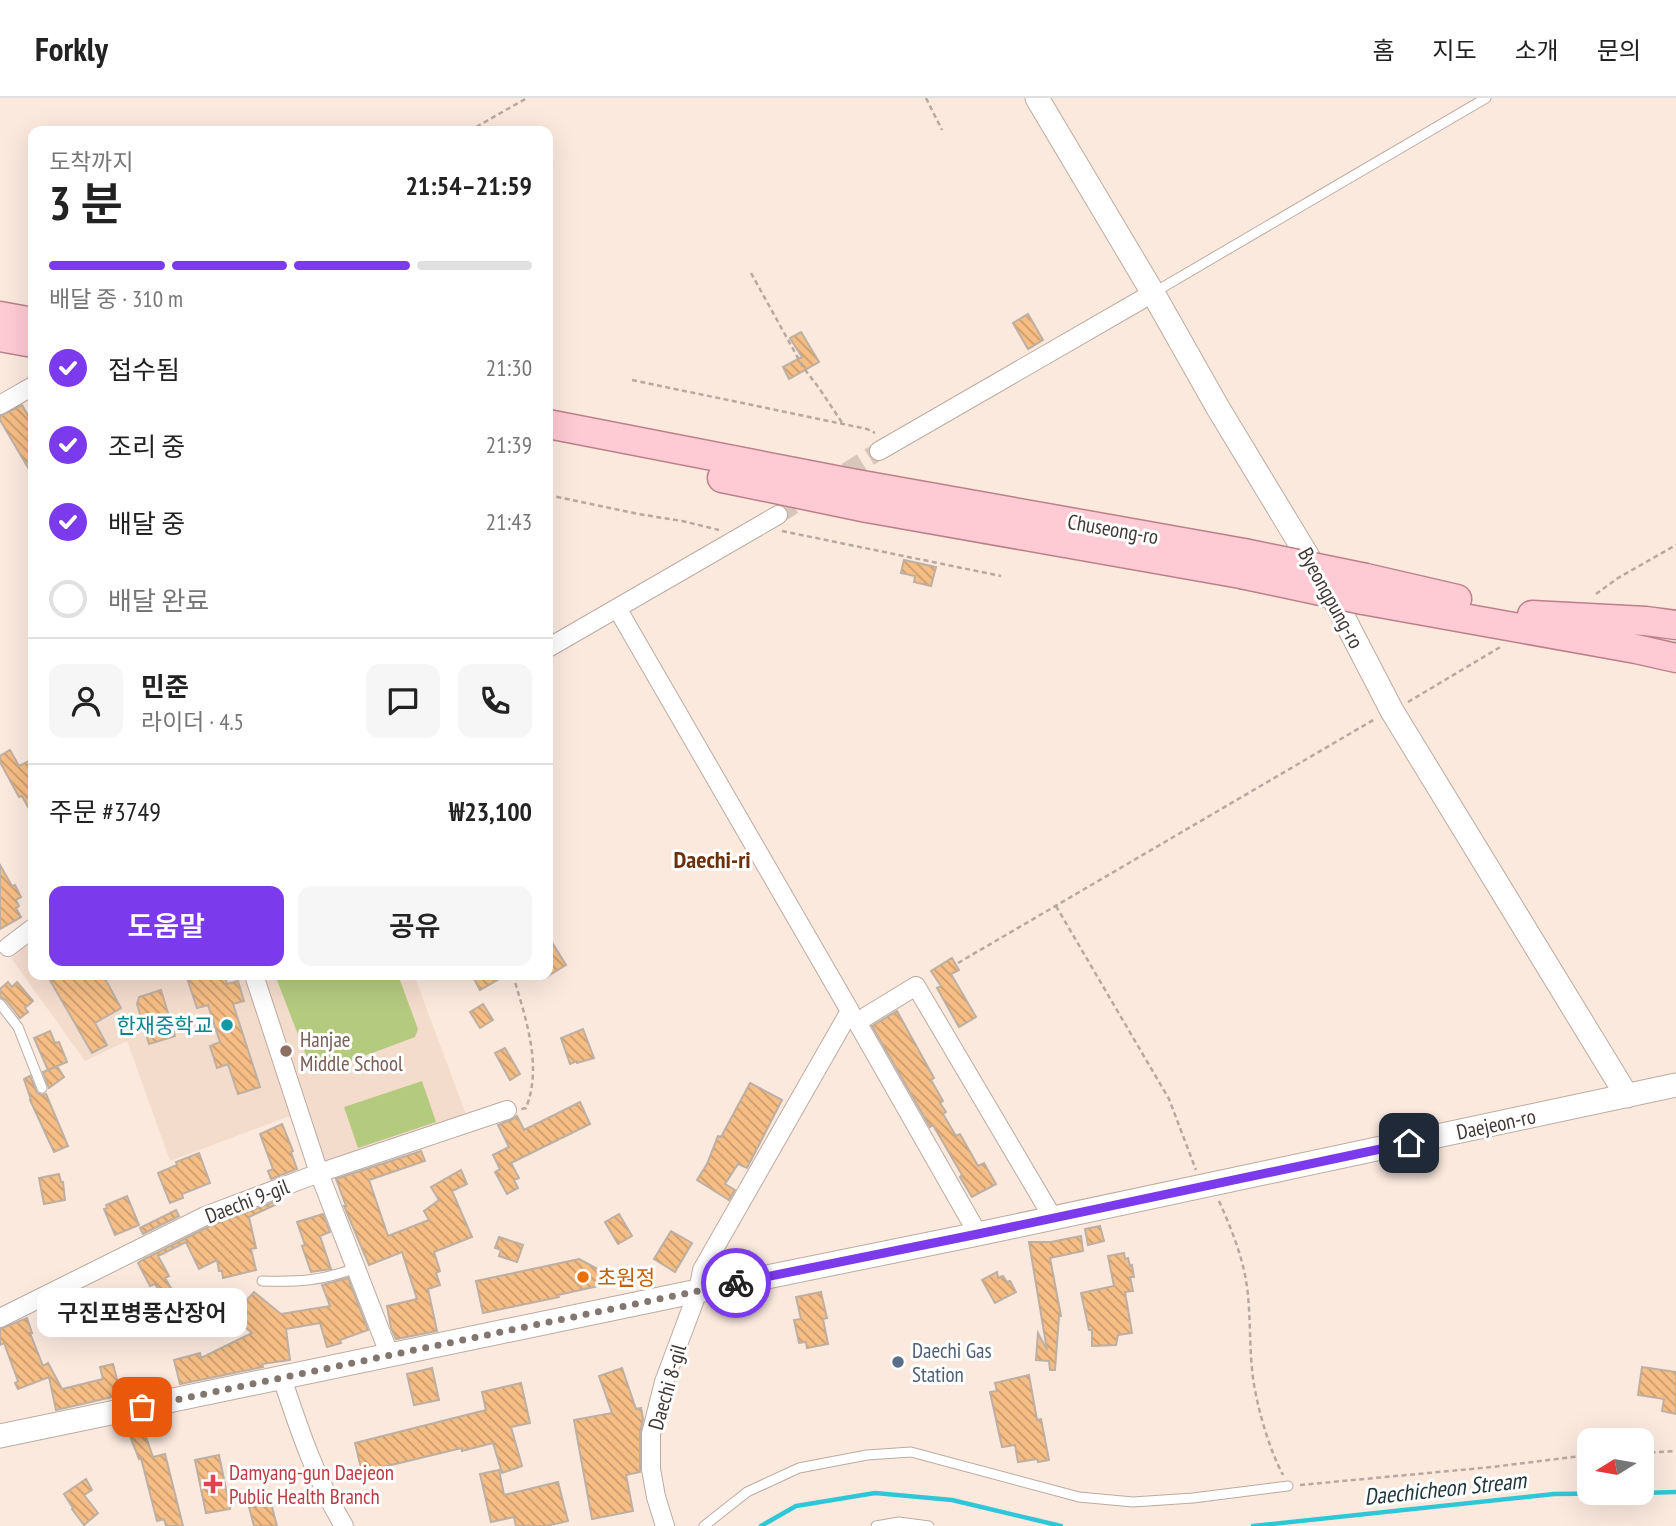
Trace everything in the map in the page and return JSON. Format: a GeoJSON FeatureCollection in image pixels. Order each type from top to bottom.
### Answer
{"type":"FeatureCollection","features":[{"type":"Feature","properties":{"kind":"main road"},"geometry":{"type":"LineString","coordinates":[[0,316],[28,321]]}},
{"type":"Feature","properties":{"kind":"main road"},"geometry":{"type":"LineString","coordinates":[[0,337],[28,342]]}},
{"type":"Feature","properties":{"kind":"main road","name":"Chuseong-ro"},"geometry":{"type":"LineString","coordinates":[[553,425],[1242,563],[1676,658]]}},
{"type":"Feature","properties":{"kind":"main road","name":"Chuseong-ro"},"geometry":{"type":"LineString","coordinates":[[553,443],[867,508],[1242,563]]}},
{"type":"Feature","properties":{"kind":"main road","name":"Chuseong-ro"},"geometry":{"type":"LineString","coordinates":[[1364,589],[1676,642]]}},
{"type":"Feature","properties":{"kind":"main road"},"geometry":{"type":"LineString","coordinates":[[1529,615],[1676,625]]}},
{"type":"Feature","properties":{"kind":"main road"},"geometry":{"type":"LineString","coordinates":[[1636,649],[1676,665]]}},
{"type":"Feature","properties":{"kind":"street","name":"Byeongpung-ro"},"geometry":{"type":"LineString","coordinates":[[1037,98],[1218,408],[1336,603],[1392,711],[1627,1096]]}},
{"type":"Feature","properties":{"kind":"street"},"geometry":{"type":"LineString","coordinates":[[887,447],[1153,293]]}},
{"type":"Feature","properties":{"kind":"street"},"geometry":{"type":"LineString","coordinates":[[0,405],[28,389]]}},
{"type":"Feature","properties":{"kind":"street"},"geometry":{"type":"LineString","coordinates":[[553,645],[778,514]]}},
{"type":"Feature","properties":{"kind":"street"},"geometry":{"type":"LineString","coordinates":[[617,608],[978,1234]]}},
{"type":"Feature","properties":{"kind":"street"},"geometry":{"type":"LineString","coordinates":[[3,947],[28,931]]}},
{"type":"Feature","properties":{"kind":"street"},"geometry":{"type":"LineString","coordinates":[[256,980],[319,1173],[390,1356]]}},
{"type":"Feature","properties":{"kind":"street"},"geometry":{"type":"LineString","coordinates":[[854,1016],[916,986],[1053,1218]]}},
{"type":"Feature","properties":{"kind":"street","name":"Daechi 8-gil"},"geometry":{"type":"LineString","coordinates":[[665,1526],[656,1497],[651,1434],[664,1382],[698,1291],[702,1270],[854,1016]]}},
{"type":"Feature","properties":{"kind":"street","name":"Daejeon-ro"},"geometry":{"type":"LineString","coordinates":[[0,1436],[978,1234],[1676,1085]]}},
{"type":"Feature","properties":{"kind":"street","name":"Daechi 9-gil"},"geometry":{"type":"LineString","coordinates":[[0,1318],[205,1216],[319,1173],[507,1110]]}},
{"type":"Feature","properties":{"kind":"street"},"geometry":{"type":"LineString","coordinates":[[282,1378],[318,1479],[344,1526]]}},
{"type":"Feature","properties":{"kind":"lane"},"geometry":{"type":"LineString","coordinates":[[1153,293],[1486,98]]}},
{"type":"Feature","properties":{"kind":"lane"},"geometry":{"type":"LineString","coordinates":[[0,1004],[18,1027],[42,1088]]}},
{"type":"Feature","properties":{"kind":"lane"},"geometry":{"type":"LineString","coordinates":[[262,1281],[300,1282],[331,1277],[356,1268]]}},
{"type":"Feature","properties":{"kind":"lane"},"geometry":{"type":"LineString","coordinates":[[704,1526],[747,1492],[799,1468],[867,1455],[911,1452],[1079,1497],[1133,1502],[1193,1498],[1288,1486]]}},
{"type":"Feature","properties":{"kind":"lane"},"geometry":{"type":"LineString","coordinates":[[876,1526],[899,1522],[929,1526]]}},
{"type":"Feature","properties":{"kind":"path"},"geometry":{"type":"LineString","coordinates":[[479,126],[527,98]]}},
{"type":"Feature","properties":{"kind":"path"},"geometry":{"type":"LineString","coordinates":[[926,98],[942,130]]}},
{"type":"Feature","properties":{"kind":"path"},"geometry":{"type":"LineString","coordinates":[[751,273],[803,367],[843,424]]}},
{"type":"Feature","properties":{"kind":"path"},"geometry":{"type":"LineString","coordinates":[[632,380],[867,429],[887,447]]}},
{"type":"Feature","properties":{"kind":"path"},"geometry":{"type":"LineString","coordinates":[[553,496],[723,531],[732,541]]}},
{"type":"Feature","properties":{"kind":"path"},"geometry":{"type":"LineString","coordinates":[[758,526],[1001,576]]}},
{"type":"Feature","properties":{"kind":"path"},"geometry":{"type":"LineString","coordinates":[[1596,594],[1676,544]]}},
{"type":"Feature","properties":{"kind":"path"},"geometry":{"type":"LineString","coordinates":[[958,963],[1511,641]]}},
{"type":"Feature","properties":{"kind":"path"},"geometry":{"type":"LineString","coordinates":[[1056,906],[1169,1099],[1237,1245],[1247,1286],[1253,1379],[1278,1466],[1288,1486],[1577,1456]]}},
{"type":"Feature","properties":{"kind":"path"},"geometry":{"type":"LineString","coordinates":[[507,1110],[526,1108],[533,1076],[531,1048],[514,980]]}},
{"type":"Feature","properties":{"kind":"path"},"geometry":{"type":"LineString","coordinates":[[1654,1452],[1676,1451]]}},
{"type":"Feature","properties":{"kind":"shaded area","name":"Hanjae Middle School"},"geometry":{"type":"Polygon","coordinates":[[[28,944],[28,980],[416,980],[467,1117],[322,1164],[303,1111],[170,1161],[127,1041],[85,1061],[11,958],[28,944]]]}},
{"type":"Feature","properties":{"kind":"green space"},"geometry":{"type":"Polygon","coordinates":[[[277,980],[400,980],[418,1029],[415,1037],[319,1073],[312,1071],[277,980]]]}},
{"type":"Feature","properties":{"kind":"green space"},"geometry":{"type":"Polygon","coordinates":[[[422,1081],[436,1122],[358,1148],[344,1107],[422,1081]]]}},
{"type":"Feature","properties":{"kind":"building"},"geometry":{"type":"Polygon","coordinates":[[[1028,314],[1043,340],[1028,349],[1013,323],[1028,314]]]}},
{"type":"Feature","properties":{"kind":"building"},"geometry":{"type":"Polygon","coordinates":[[[801,332],[819,362],[789,379],[783,367],[802,357],[790,338],[801,332]]]}},
{"type":"Feature","properties":{"kind":"building"},"geometry":{"type":"Polygon","coordinates":[[[22,405],[28,415],[28,468],[0,420],[0,416],[22,405]]]}},
{"type":"Feature","properties":{"kind":"building"},"geometry":{"type":"Polygon","coordinates":[[[904,560],[936,567],[931,586],[914,582],[915,576],[901,573],[904,560]]]}},
{"type":"Feature","properties":{"kind":"building"},"geometry":{"type":"Polygon","coordinates":[[[10,750],[19,766],[28,762],[28,807],[22,796],[19,797],[0,762],[0,756],[10,750]]]}},
{"type":"Feature","properties":{"kind":"building"},"geometry":{"type":"Polygon","coordinates":[[[0,865],[21,897],[16,900],[19,906],[16,908],[21,917],[0,929],[0,865]]]}},
{"type":"Feature","properties":{"kind":"building"},"geometry":{"type":"Polygon","coordinates":[[[553,944],[566,965],[553,973],[553,944]]]}},
{"type":"Feature","properties":{"kind":"building"},"geometry":{"type":"Polygon","coordinates":[[[952,958],[959,970],[951,974],[976,1017],[959,1027],[937,988],[941,986],[931,971],[952,958]]]}},
{"type":"Feature","properties":{"kind":"building"},"geometry":{"type":"Polygon","coordinates":[[[50,980],[106,980],[121,1008],[95,1023],[107,1045],[92,1053],[50,980]]]}},
{"type":"Feature","properties":{"kind":"building","name":"한재중학교"},"geometry":{"type":"Polygon","coordinates":[[[188,980],[226,980],[227,984],[238,981],[244,1001],[233,1004],[260,1087],[238,1094],[228,1064],[217,1068],[210,1046],[220,1042],[208,1005],[197,1008],[188,980]]]}},
{"type":"Feature","properties":{"kind":"building"},"geometry":{"type":"Polygon","coordinates":[[[475,980],[497,980],[480,990],[475,980]]]}},
{"type":"Feature","properties":{"kind":"building"},"geometry":{"type":"Polygon","coordinates":[[[8,982],[12,987],[17,982],[33,1001],[25,1008],[28,1012],[20,1018],[6,1000],[0,997],[0,989],[8,982]]]}},
{"type":"Feature","properties":{"kind":"building"},"geometry":{"type":"Polygon","coordinates":[[[161,990],[175,1036],[149,1044],[137,1004],[139,997],[161,990]]]}},
{"type":"Feature","properties":{"kind":"building"},"geometry":{"type":"Polygon","coordinates":[[[483,1004],[493,1020],[480,1028],[470,1012],[483,1004]]]}},
{"type":"Feature","properties":{"kind":"building"},"geometry":{"type":"Polygon","coordinates":[[[897,1011],[934,1078],[931,1080],[946,1112],[943,1114],[956,1136],[960,1134],[978,1166],[984,1163],[996,1184],[972,1197],[933,1125],[930,1127],[872,1026],[897,1011]]]}},
{"type":"Feature","properties":{"kind":"building"},"geometry":{"type":"Polygon","coordinates":[[[583,1029],[594,1058],[570,1064],[561,1038],[583,1029]]]}},
{"type":"Feature","properties":{"kind":"building"},"geometry":{"type":"Polygon","coordinates":[[[50,1031],[55,1043],[59,1042],[67,1062],[57,1066],[64,1077],[49,1088],[43,1072],[48,1070],[34,1038],[50,1031]]]}},
{"type":"Feature","properties":{"kind":"building"},"geometry":{"type":"Polygon","coordinates":[[[505,1048],[520,1074],[510,1080],[495,1053],[505,1048]]]}},
{"type":"Feature","properties":{"kind":"building"},"geometry":{"type":"Polygon","coordinates":[[[30,1076],[37,1093],[46,1094],[68,1146],[54,1152],[30,1100],[24,1079],[30,1076]]]}},
{"type":"Feature","properties":{"kind":"building"},"geometry":{"type":"Polygon","coordinates":[[[750,1083],[782,1100],[747,1168],[738,1164],[725,1184],[735,1190],[729,1200],[697,1180],[707,1164],[718,1136],[721,1137],[750,1083]]]}},
{"type":"Feature","properties":{"kind":"building"},"geometry":{"type":"Polygon","coordinates":[[[580,1102],[590,1124],[511,1163],[519,1178],[514,1180],[518,1188],[507,1194],[495,1172],[500,1169],[493,1155],[509,1147],[498,1125],[517,1116],[524,1130],[580,1102]]]}},
{"type":"Feature","properties":{"kind":"building"},"geometry":{"type":"Polygon","coordinates":[[[282,1124],[297,1169],[271,1179],[268,1171],[273,1169],[260,1134],[282,1124]]]}},
{"type":"Feature","properties":{"kind":"building"},"geometry":{"type":"Polygon","coordinates":[[[421,1151],[425,1161],[369,1180],[388,1236],[429,1220],[424,1211],[439,1200],[431,1187],[461,1170],[467,1184],[452,1191],[472,1237],[434,1252],[440,1271],[436,1273],[440,1285],[428,1289],[437,1331],[396,1339],[387,1306],[417,1299],[402,1252],[369,1265],[344,1206],[336,1179],[421,1151]]]}},
{"type":"Feature","properties":{"kind":"building"},"geometry":{"type":"Polygon","coordinates":[[[199,1153],[210,1183],[182,1194],[183,1198],[170,1203],[158,1173],[199,1153]]]}},
{"type":"Feature","properties":{"kind":"building"},"geometry":{"type":"Polygon","coordinates":[[[59,1174],[65,1200],[44,1204],[39,1178],[59,1174]]]}},
{"type":"Feature","properties":{"kind":"building"},"geometry":{"type":"Polygon","coordinates":[[[127,1196],[139,1225],[115,1235],[104,1209],[107,1208],[106,1205],[127,1196]]]}},
{"type":"Feature","properties":{"kind":"building"},"geometry":{"type":"Polygon","coordinates":[[[274,1202],[275,1205],[249,1217],[256,1248],[251,1249],[256,1270],[223,1278],[217,1260],[199,1269],[186,1242],[158,1256],[169,1276],[165,1278],[174,1293],[164,1299],[155,1284],[150,1286],[138,1263],[142,1260],[210,1226],[274,1202]]]}},
{"type":"Feature","properties":{"kind":"building"},"geometry":{"type":"Polygon","coordinates":[[[176,1210],[179,1216],[143,1234],[140,1228],[176,1210]]]}},
{"type":"Feature","properties":{"kind":"building"},"geometry":{"type":"Polygon","coordinates":[[[323,1214],[330,1232],[320,1236],[331,1269],[311,1272],[297,1222],[323,1214]]]}},
{"type":"Feature","properties":{"kind":"building"},"geometry":{"type":"Polygon","coordinates":[[[619,1214],[632,1236],[618,1244],[605,1222],[619,1214]]]}},
{"type":"Feature","properties":{"kind":"building"},"geometry":{"type":"Polygon","coordinates":[[[1100,1226],[1104,1241],[1088,1245],[1085,1229],[1100,1226]]]}},
{"type":"Feature","properties":{"kind":"building"},"geometry":{"type":"Polygon","coordinates":[[[671,1231],[692,1243],[675,1272],[654,1259],[671,1231]]]}},
{"type":"Feature","properties":{"kind":"building"},"geometry":{"type":"Polygon","coordinates":[[[1081,1236],[1083,1251],[1050,1258],[1061,1316],[1055,1370],[1050,1370],[1049,1361],[1036,1360],[1038,1333],[1047,1350],[1029,1242],[1051,1242],[1081,1236]]]}},
{"type":"Feature","properties":{"kind":"building"},"geometry":{"type":"Polygon","coordinates":[[[499,1237],[523,1245],[517,1262],[499,1256],[501,1250],[495,1248],[499,1237]]]}},
{"type":"Feature","properties":{"kind":"building"},"geometry":{"type":"Polygon","coordinates":[[[1124,1253],[1125,1259],[1128,1258],[1130,1266],[1132,1265],[1134,1277],[1130,1277],[1133,1291],[1125,1292],[1132,1333],[1118,1335],[1116,1345],[1092,1346],[1092,1330],[1089,1330],[1081,1293],[1114,1286],[1108,1256],[1124,1253]]]}},
{"type":"Feature","properties":{"kind":"building"},"geometry":{"type":"Polygon","coordinates":[[[579,1259],[620,1281],[483,1313],[476,1281],[579,1259]]]}},
{"type":"Feature","properties":{"kind":"building"},"geometry":{"type":"Polygon","coordinates":[[[997,1272],[998,1278],[1003,1276],[1007,1282],[1010,1281],[1016,1292],[995,1303],[982,1280],[997,1272]]]}},
{"type":"Feature","properties":{"kind":"building"},"geometry":{"type":"Polygon","coordinates":[[[348,1278],[368,1330],[327,1347],[320,1323],[286,1329],[290,1360],[180,1384],[174,1360],[200,1353],[201,1358],[252,1333],[239,1322],[248,1312],[241,1306],[254,1292],[281,1314],[330,1306],[322,1285],[348,1278]]]}},
{"type":"Feature","properties":{"kind":"building"},"geometry":{"type":"Polygon","coordinates":[[[821,1292],[827,1318],[823,1319],[828,1344],[807,1348],[806,1342],[799,1343],[794,1320],[801,1319],[796,1297],[821,1292]]]}},
{"type":"Feature","properties":{"kind":"building"},"geometry":{"type":"Polygon","coordinates":[[[27,1318],[43,1366],[48,1363],[62,1389],[103,1379],[100,1367],[113,1364],[121,1395],[56,1410],[49,1377],[18,1389],[15,1383],[18,1381],[4,1343],[0,1345],[0,1329],[27,1318]]]}},
{"type":"Feature","properties":{"kind":"building"},"geometry":{"type":"Polygon","coordinates":[[[1642,1367],[1676,1372],[1676,1414],[1662,1411],[1664,1399],[1638,1395],[1642,1367]]]}},
{"type":"Feature","properties":{"kind":"building"},"geometry":{"type":"Polygon","coordinates":[[[432,1368],[439,1400],[414,1405],[407,1374],[432,1368]]]}},
{"type":"Feature","properties":{"kind":"building"},"geometry":{"type":"Polygon","coordinates":[[[622,1368],[636,1409],[641,1408],[643,1419],[640,1434],[640,1472],[626,1475],[633,1511],[592,1519],[574,1420],[612,1413],[599,1376],[622,1368]]]}},
{"type":"Feature","properties":{"kind":"building"},"geometry":{"type":"Polygon","coordinates":[[[1029,1375],[1037,1420],[1041,1419],[1049,1460],[1018,1462],[1015,1445],[1002,1447],[990,1392],[997,1391],[995,1383],[1029,1375]]]}},
{"type":"Feature","properties":{"kind":"building"},"geometry":{"type":"Polygon","coordinates":[[[521,1383],[530,1423],[511,1427],[522,1466],[502,1473],[493,1443],[362,1472],[355,1443],[486,1410],[482,1392],[521,1383]]]}},
{"type":"Feature","properties":{"kind":"building"},"geometry":{"type":"Polygon","coordinates":[[[144,1431],[153,1457],[165,1454],[183,1526],[166,1526],[164,1519],[157,1521],[141,1458],[139,1459],[130,1436],[144,1431]]]}},
{"type":"Feature","properties":{"kind":"building","name":"Damyang-gun Daejeon Public Health Branch"},"geometry":{"type":"Polygon","coordinates":[[[219,1455],[230,1509],[206,1513],[195,1460],[219,1455]]]}},
{"type":"Feature","properties":{"kind":"building"},"geometry":{"type":"Polygon","coordinates":[[[499,1470],[504,1495],[558,1482],[568,1521],[546,1526],[516,1526],[514,1517],[491,1522],[480,1474],[499,1470]]]}},
{"type":"Feature","properties":{"kind":"building"},"geometry":{"type":"Polygon","coordinates":[[[86,1479],[92,1490],[84,1495],[98,1513],[84,1525],[64,1494],[86,1479]]]}},
{"type":"Feature","properties":{"kind":"building"},"geometry":{"type":"Polygon","coordinates":[[[271,1503],[277,1526],[254,1526],[249,1507],[271,1503]]]}},
{"type":"Feature","properties":{"kind":"waterway","name":"Daechicheon Stream"},"geometry":{"type":"LineString","coordinates":[[1654,1493],[1676,1492]]}},
{"type":"Feature","properties":{"kind":"waterway","name":"Daechicheon Stream"},"geometry":{"type":"LineString","coordinates":[[761,1526],[796,1506],[875,1493],[952,1500],[1061,1526]]}},
{"type":"Feature","properties":{"kind":"waterway","name":"Daechicheon Stream"},"geometry":{"type":"LineString","coordinates":[[1253,1526],[1577,1494]]}},
{"type":"Feature","properties":{"kind":"tunnel"},"geometry":{"type":"LineString","coordinates":[[778,515],[879,451]]}},
{"type":"Feature","properties":{"kind":"way so far"},"geometry":{"type":"LineString","coordinates":[[142,1407],[736,1283]]}},
{"type":"Feature","properties":{"kind":"place","name":"한재중학교"},"geometry":{"type":"Point","coordinates":[227,1025]}},
{"type":"Feature","properties":{"kind":"place","name":"Hanjae Middle School"},"geometry":{"type":"Point","coordinates":[286,1051]}},
{"type":"Feature","properties":{"kind":"place","name":"초원정"},"geometry":{"type":"Point","coordinates":[583,1277]}},
{"type":"Feature","properties":{"kind":"place","name":"Daechi Gas Station"},"geometry":{"type":"Point","coordinates":[898,1362]}},
{"type":"Feature","properties":{"kind":"place","name":"구진포병풍산장어"},"geometry":{"type":"Point","coordinates":[142,1407]}},
{"type":"Feature","properties":{"kind":"place","name":"Damyang-gun Daejeon Public Health Branch"},"geometry":{"type":"Point","coordinates":[213,1484]}},
{"type":"Feature","properties":{"kind":"district","name":"Daechi-ri"},"geometry":{"type":"Point","coordinates":[712,859]}},
{"type":"Feature","properties":{"kind":"route"},"geometry":{"type":"LineString","coordinates":[[736,1283],[1409,1143]]}}]}
